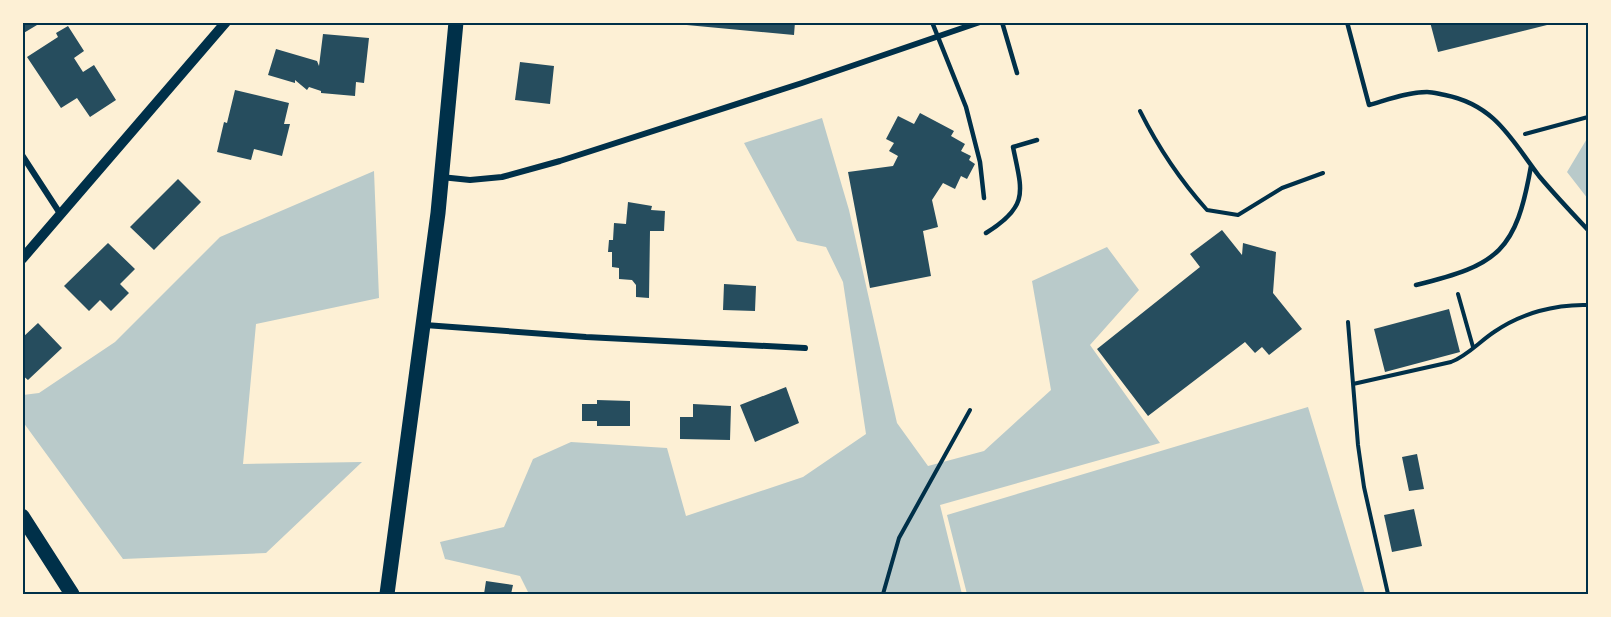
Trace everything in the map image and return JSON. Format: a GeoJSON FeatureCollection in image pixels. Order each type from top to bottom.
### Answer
{"type":"FeatureCollection","features":[{"type":"Feature","properties":{"kind":"main road"},"geometry":{"type":"LineString","coordinates":[[387,594],[424,325],[456,22]]}},
{"type":"Feature","properties":{"kind":"main road"},"geometry":{"type":"LineString","coordinates":[[22,516],[72,594]]}},
{"type":"Feature","properties":{"kind":"street"},"geometry":{"type":"LineString","coordinates":[[22,259],[226,22]]}},
{"type":"Feature","properties":{"kind":"street"},"geometry":{"type":"LineString","coordinates":[[441,177],[470,180],[502,177],[548,164],[802,83],[980,22]]}},
{"type":"Feature","properties":{"kind":"street"},"geometry":{"type":"LineString","coordinates":[[22,154],[61,215]]}},
{"type":"Feature","properties":{"kind":"street"},"geometry":{"type":"LineString","coordinates":[[424,325],[586,337],[805,348]]}},
{"type":"Feature","properties":{"kind":"lane"},"geometry":{"type":"LineString","coordinates":[[932,22],[966,107],[980,162],[984,198]]}},
{"type":"Feature","properties":{"kind":"lane"},"geometry":{"type":"LineString","coordinates":[[1002,22],[1017,73]]}},
{"type":"Feature","properties":{"kind":"lane"},"geometry":{"type":"LineString","coordinates":[[1347,22],[1369,105],[1427,92],[1455,97],[1476,105],[1494,118],[1512,137],[1531,166],[1559,201],[1588,230]]}},
{"type":"Feature","properties":{"kind":"lane"},"geometry":{"type":"LineString","coordinates":[[986,233],[1005,221],[1019,199],[1021,191],[1013,147],[1036,140]]}},
{"type":"Feature","properties":{"kind":"lane"},"geometry":{"type":"LineString","coordinates":[[1416,285],[1472,270],[1494,257],[1509,238],[1524,205],[1531,166]]}},
{"type":"Feature","properties":{"kind":"path"},"geometry":{"type":"LineString","coordinates":[[1140,111],[1155,142],[1185,186],[1207,210],[1238,215],[1282,188],[1323,173]]}},
{"type":"Feature","properties":{"kind":"path"},"geometry":{"type":"LineString","coordinates":[[1524,135],[1588,117]]}},
{"type":"Feature","properties":{"kind":"path"},"geometry":{"type":"LineString","coordinates":[[1458,294],[1473,347]]}},
{"type":"Feature","properties":{"kind":"path"},"geometry":{"type":"LineString","coordinates":[[1353,384],[1451,362],[1518,318],[1563,306],[1588,305]]}},
{"type":"Feature","properties":{"kind":"path"},"geometry":{"type":"LineString","coordinates":[[1348,322],[1358,445],[1364,488],[1388,594]]}},
{"type":"Feature","properties":{"kind":"path"},"geometry":{"type":"LineString","coordinates":[[883,594],[899,538],[970,410]]}},
{"type":"Feature","properties":{"kind":"shaded area"},"geometry":{"type":"Polygon","coordinates":[[[822,118],[849,210],[897,423],[928,466],[984,451],[1051,390],[1032,281],[1107,247],[1139,290],[1090,345],[1160,443],[940,505],[962,594],[529,594],[520,576],[445,559],[440,542],[504,527],[533,459],[571,442],[667,448],[686,516],[803,477],[866,434],[843,282],[826,247],[797,241],[744,143],[822,118]]]}},
{"type":"Feature","properties":{"kind":"shaded area"},"geometry":{"type":"Polygon","coordinates":[[[1588,137],[1588,199],[1567,172],[1588,137]]]}},
{"type":"Feature","properties":{"kind":"shaded area"},"geometry":{"type":"Polygon","coordinates":[[[374,171],[379,298],[256,324],[243,464],[362,462],[266,553],[123,559],[23,422],[23,395],[39,393],[115,342],[220,237],[374,171]]]}},
{"type":"Feature","properties":{"kind":"shaded area"},"geometry":{"type":"Polygon","coordinates":[[[1308,407],[1365,594],[967,594],[947,515],[1308,407]]]}},
{"type":"Feature","properties":{"kind":"building"},"geometry":{"type":"Polygon","coordinates":[[[22,22],[42,22],[22,34],[22,22]]]}},
{"type":"Feature","properties":{"kind":"building"},"geometry":{"type":"Polygon","coordinates":[[[676,22],[795,22],[794,35],[676,24],[676,22]]]}},
{"type":"Feature","properties":{"kind":"building"},"geometry":{"type":"Polygon","coordinates":[[[1430,22],[1555,22],[1555,23],[1438,52],[1430,22]]]}},
{"type":"Feature","properties":{"kind":"building"},"geometry":{"type":"Polygon","coordinates":[[[68,26],[84,51],[74,58],[83,72],[94,65],[116,100],[90,117],[77,98],[61,108],[27,57],[58,37],[56,33],[68,26]]]}},
{"type":"Feature","properties":{"kind":"building"},"geometry":{"type":"Polygon","coordinates":[[[323,34],[369,38],[364,83],[356,82],[355,96],[321,93],[309,87],[307,90],[295,80],[295,83],[268,75],[276,49],[317,61],[319,66],[323,34]]]}},
{"type":"Feature","properties":{"kind":"building"},"geometry":{"type":"Polygon","coordinates":[[[520,62],[554,66],[550,104],[515,100],[520,62]]]}},
{"type":"Feature","properties":{"kind":"building"},"geometry":{"type":"Polygon","coordinates":[[[235,90],[289,103],[284,124],[290,124],[282,156],[254,149],[251,160],[217,152],[235,90]]]}},
{"type":"Feature","properties":{"kind":"building"},"geometry":{"type":"Polygon","coordinates":[[[920,113],[954,131],[951,136],[965,144],[961,151],[971,156],[969,160],[975,164],[967,179],[961,176],[955,189],[943,183],[932,200],[938,227],[923,231],[931,276],[870,288],[848,172],[893,166],[898,156],[889,151],[894,143],[886,139],[898,116],[914,124],[920,113]]]}},
{"type":"Feature","properties":{"kind":"building"},"geometry":{"type":"Polygon","coordinates":[[[178,179],[201,202],[154,250],[130,227],[178,179]]]}},
{"type":"Feature","properties":{"kind":"building"},"geometry":{"type":"Polygon","coordinates":[[[628,202],[652,206],[651,210],[665,211],[664,231],[650,231],[649,298],[636,297],[636,285],[632,280],[619,279],[619,268],[612,267],[612,252],[608,252],[609,240],[613,240],[614,223],[626,224],[628,202]]]}},
{"type":"Feature","properties":{"kind":"building"},"geometry":{"type":"Polygon","coordinates":[[[1222,230],[1242,255],[1243,243],[1276,252],[1273,293],[1302,329],[1269,355],[1262,347],[1255,353],[1245,342],[1148,416],[1097,349],[1200,267],[1190,254],[1222,230]]]}},
{"type":"Feature","properties":{"kind":"building"},"geometry":{"type":"Polygon","coordinates":[[[108,243],[135,269],[120,284],[129,293],[111,311],[100,300],[89,311],[64,286],[108,243]]]}},
{"type":"Feature","properties":{"kind":"building"},"geometry":{"type":"Polygon","coordinates":[[[724,284],[756,286],[755,311],[723,310],[724,284]]]}},
{"type":"Feature","properties":{"kind":"building"},"geometry":{"type":"Polygon","coordinates":[[[1449,309],[1460,352],[1385,372],[1374,329],[1449,309]]]}},
{"type":"Feature","properties":{"kind":"building"},"geometry":{"type":"Polygon","coordinates":[[[38,323],[62,348],[28,380],[22,375],[22,338],[38,323]]]}},
{"type":"Feature","properties":{"kind":"building"},"geometry":{"type":"Polygon","coordinates":[[[786,387],[799,423],[755,442],[740,405],[786,387]]]}},
{"type":"Feature","properties":{"kind":"building"},"geometry":{"type":"Polygon","coordinates":[[[597,400],[630,401],[630,426],[597,426],[597,421],[582,421],[582,404],[597,404],[597,400]]]}},
{"type":"Feature","properties":{"kind":"building"},"geometry":{"type":"Polygon","coordinates":[[[693,404],[731,406],[730,440],[680,439],[680,417],[693,417],[693,404]]]}},
{"type":"Feature","properties":{"kind":"building"},"geometry":{"type":"Polygon","coordinates":[[[1417,454],[1424,489],[1409,491],[1402,457],[1417,454]]]}},
{"type":"Feature","properties":{"kind":"building"},"geometry":{"type":"Polygon","coordinates":[[[1414,509],[1422,546],[1392,552],[1384,515],[1414,509]]]}},
{"type":"Feature","properties":{"kind":"building"},"geometry":{"type":"Polygon","coordinates":[[[486,581],[513,585],[511,594],[484,594],[486,581]]]}}]}
